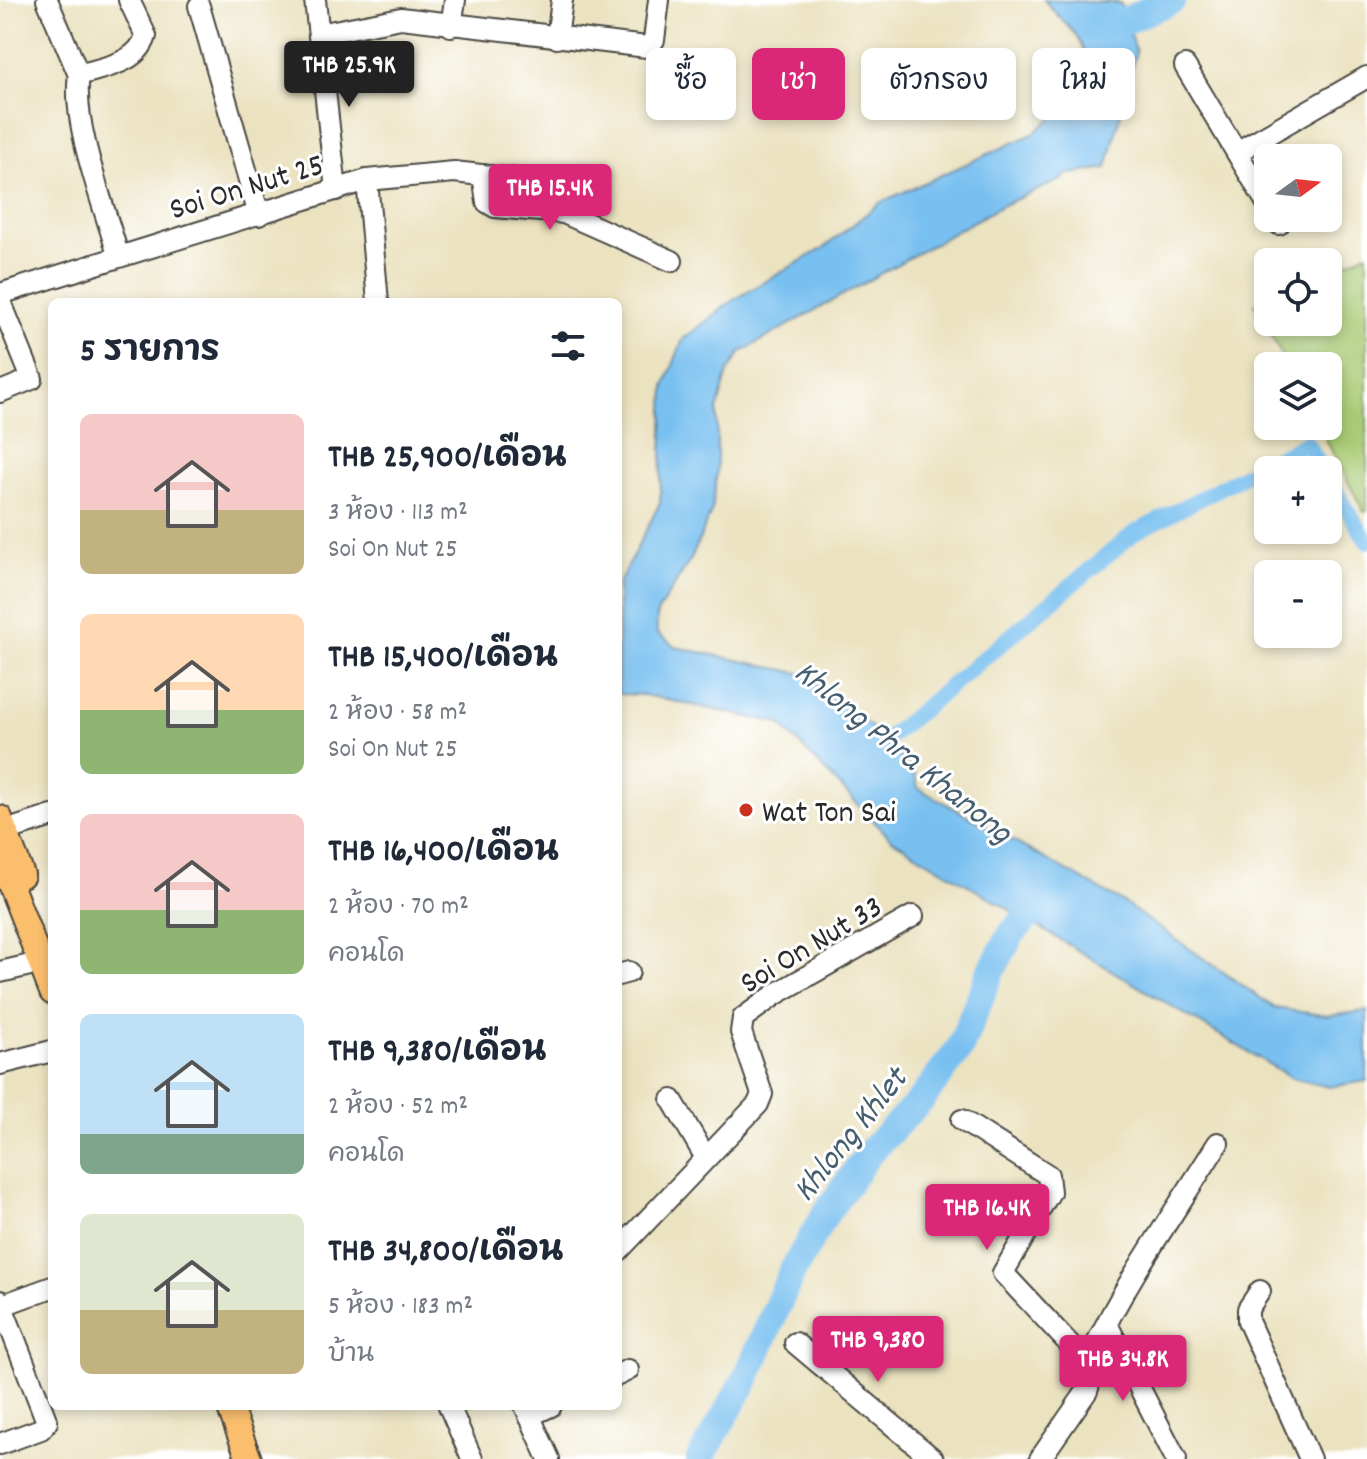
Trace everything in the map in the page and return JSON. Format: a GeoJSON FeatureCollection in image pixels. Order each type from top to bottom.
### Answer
{"type":"FeatureCollection","features":[{"type":"Feature","properties":{"kind":"main road"},"geometry":{"type":"LineString","coordinates":[[2,827],[48,958]]}},
{"type":"Feature","properties":{"kind":"main road"},"geometry":{"type":"LineString","coordinates":[[0,858],[48,958]]}},
{"type":"Feature","properties":{"kind":"main road"},"geometry":{"type":"LineString","coordinates":[[214,1410],[232,1459]]}},
{"type":"Feature","properties":{"kind":"main road"},"geometry":{"type":"LineString","coordinates":[[231,1410],[249,1459]]}},
{"type":"Feature","properties":{"kind":"street"},"geometry":{"type":"LineString","coordinates":[[47,0],[79,75],[77,91],[88,151],[118,255]]}},
{"type":"Feature","properties":{"kind":"street"},"geometry":{"type":"LineString","coordinates":[[79,75],[125,60],[143,46],[146,36],[129,0]]}},
{"type":"Feature","properties":{"kind":"street"},"geometry":{"type":"LineString","coordinates":[[315,0],[336,190]]}},
{"type":"Feature","properties":{"kind":"street"},"geometry":{"type":"LineString","coordinates":[[451,26],[455,0]]}},
{"type":"Feature","properties":{"kind":"street"},"geometry":{"type":"LineString","coordinates":[[557,38],[562,0]]}},
{"type":"Feature","properties":{"kind":"street"},"geometry":{"type":"LineString","coordinates":[[319,34],[386,18],[647,47],[654,40],[659,0]]}},
{"type":"Feature","properties":{"kind":"street"},"geometry":{"type":"LineString","coordinates":[[199,6],[259,215]]}},
{"type":"Feature","properties":{"kind":"street"},"geometry":{"type":"LineString","coordinates":[[1185,66],[1254,181]]}},
{"type":"Feature","properties":{"kind":"street"},"geometry":{"type":"LineString","coordinates":[[1237,152],[1366,78]]}},
{"type":"Feature","properties":{"kind":"street","name":"Soi On Nut 25"},"geometry":{"type":"LineString","coordinates":[[0,294],[367,180],[454,172],[517,179]]}},
{"type":"Feature","properties":{"kind":"street"},"geometry":{"type":"LineString","coordinates":[[483,175],[487,202],[495,207],[564,213],[672,261]]}},
{"type":"Feature","properties":{"kind":"street"},"geometry":{"type":"LineString","coordinates":[[367,180],[378,298]]}},
{"type":"Feature","properties":{"kind":"street"},"geometry":{"type":"LineString","coordinates":[[0,300],[32,379],[0,392]]}},
{"type":"Feature","properties":{"kind":"street"},"geometry":{"type":"LineString","coordinates":[[2,827],[48,817]]}},
{"type":"Feature","properties":{"kind":"street","name":"Soi On Nut 33"},"geometry":{"type":"LineString","coordinates":[[622,1247],[758,1104],[762,1094],[741,1032],[743,1018],[776,994],[913,916]]}},
{"type":"Feature","properties":{"kind":"street"},"geometry":{"type":"LineString","coordinates":[[0,972],[48,958]]}},
{"type":"Feature","properties":{"kind":"street"},"geometry":{"type":"LineString","coordinates":[[0,1064],[48,1052]]}},
{"type":"Feature","properties":{"kind":"street"},"geometry":{"type":"LineString","coordinates":[[672,1100],[706,1158]]}},
{"type":"Feature","properties":{"kind":"street"},"geometry":{"type":"LineString","coordinates":[[962,1120],[1048,1175],[1050,1192],[1003,1273],[1090,1366]]}},
{"type":"Feature","properties":{"kind":"street"},"geometry":{"type":"LineString","coordinates":[[1040,1459],[1087,1391],[1092,1379],[1090,1366],[1094,1349],[1218,1143]]}},
{"type":"Feature","properties":{"kind":"street"},"geometry":{"type":"LineString","coordinates":[[0,1444],[41,1429],[47,1422],[1,1304],[48,1288]]}},
{"type":"Feature","properties":{"kind":"street"},"geometry":{"type":"LineString","coordinates":[[1260,1291],[1248,1309],[1248,1321],[1310,1459]]}},
{"type":"Feature","properties":{"kind":"street"},"geometry":{"type":"LineString","coordinates":[[1108,1326],[1176,1459]]}},
{"type":"Feature","properties":{"kind":"street"},"geometry":{"type":"LineString","coordinates":[[795,1343],[933,1459]]}},
{"type":"Feature","properties":{"kind":"street"},"geometry":{"type":"LineString","coordinates":[[451,1410],[472,1459]]}},
{"type":"Feature","properties":{"kind":"street"},"geometry":{"type":"LineString","coordinates":[[527,1411],[549,1459]]}},
{"type":"Feature","properties":{"kind":"green space"},"geometry":{"type":"Polygon","coordinates":[[[1367,253],[1367,511],[1364,512],[1342,470],[1342,456],[1335,456],[1326,440],[1342,440],[1342,352],[1280,352],[1272,336],[1342,336],[1342,265],[1367,253]]]}},
{"type":"Feature","properties":{"kind":"water"},"geometry":{"type":"Polygon","coordinates":[[[1044,0],[1120,3],[1135,48],[1082,48],[1076,35],[1044,0]]]}},
{"type":"Feature","properties":{"kind":"water"},"geometry":{"type":"Polygon","coordinates":[[[1049,120],[1119,120],[1107,168],[1065,175],[1063,179],[1003,205],[741,352],[728,372],[717,411],[717,470],[712,510],[692,557],[657,613],[657,633],[676,647],[804,674],[881,735],[914,773],[918,788],[1121,901],[1275,1008],[1328,1016],[1367,1011],[1367,1081],[1329,1087],[1292,1078],[891,839],[779,723],[644,695],[622,694],[622,577],[660,503],[665,386],[683,339],[735,299],[825,247],[881,202],[1033,134],[1049,120]]]}},
{"type":"Feature","properties":{"kind":"waterway"},"geometry":{"type":"LineString","coordinates":[[1107,29],[1172,0]]}},
{"type":"Feature","properties":{"kind":"waterway"},"geometry":{"type":"LineString","coordinates":[[1281,456],[1306,443],[1314,456]]}},
{"type":"Feature","properties":{"kind":"waterway","name":"Khlong Phra Khanong"},"geometry":{"type":"LineString","coordinates":[[869,754],[1134,533],[1254,470]]}},
{"type":"Feature","properties":{"kind":"waterway"},"geometry":{"type":"LineString","coordinates":[[1342,501],[1367,541]]}},
{"type":"Feature","properties":{"kind":"waterway","name":"Khlong Khlet"},"geometry":{"type":"LineString","coordinates":[[700,1459],[746,1379],[792,1272],[824,1216],[869,1153],[921,1100],[960,1048],[990,973],[1012,933],[1041,902]]}},
{"type":"Feature","properties":{"kind":"place","name":"Wat Ton Sai"},"geometry":{"type":"Point","coordinates":[746,810]}}]}
